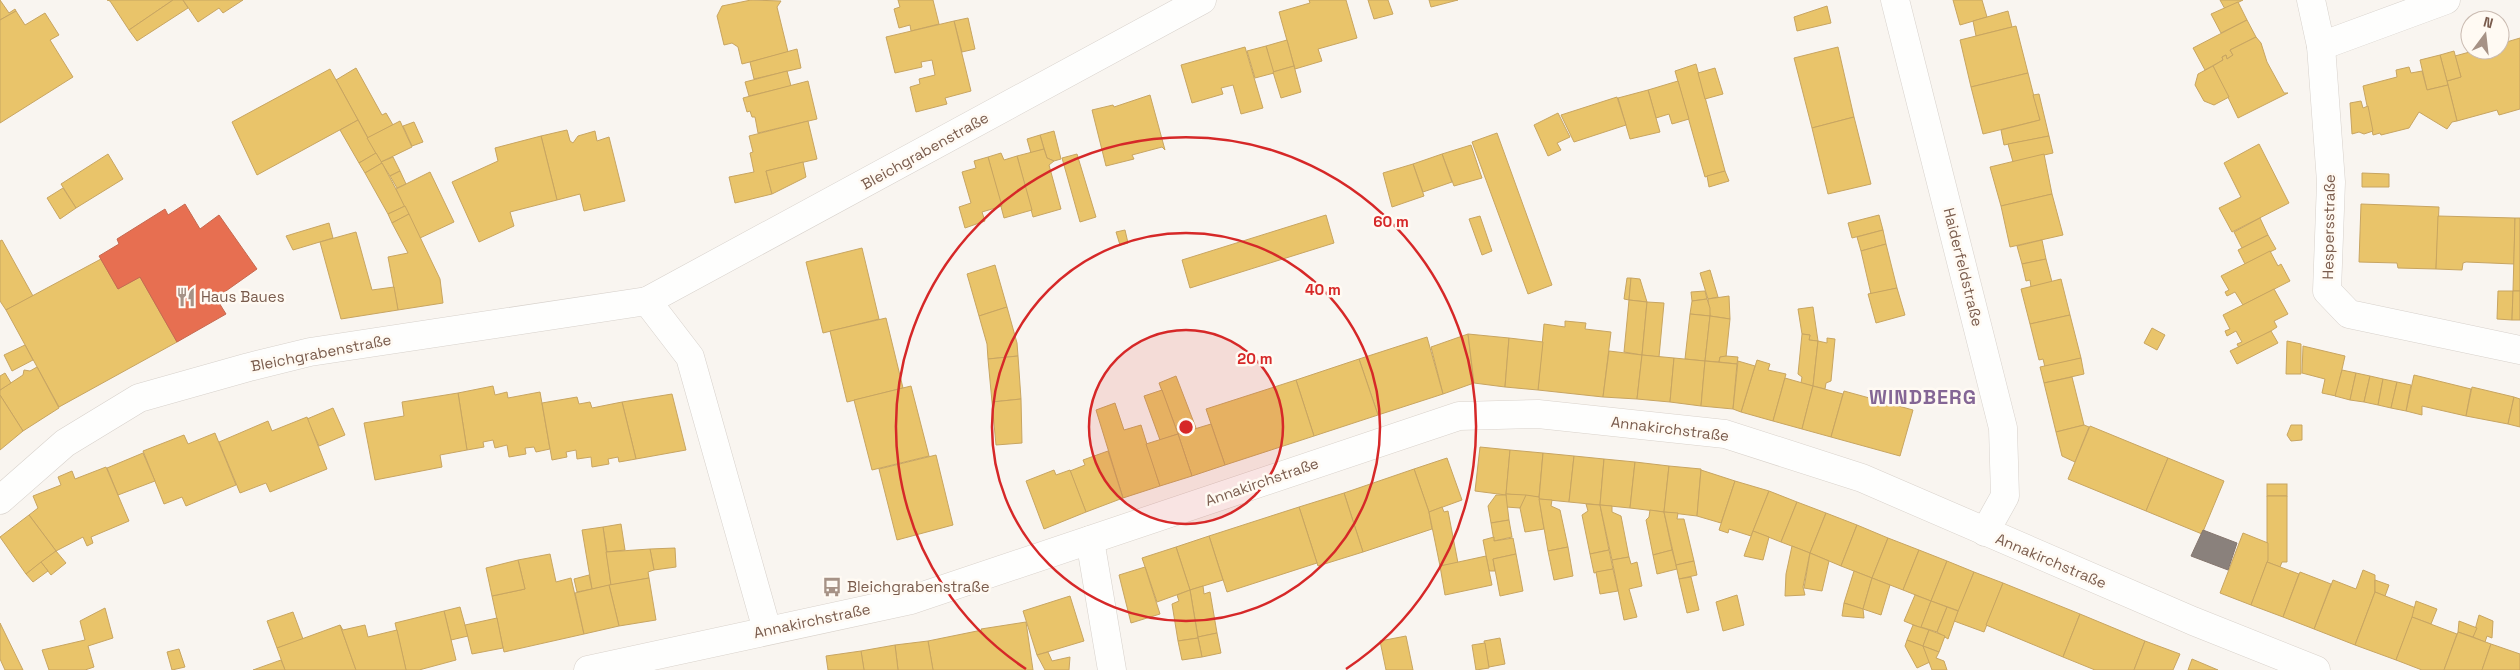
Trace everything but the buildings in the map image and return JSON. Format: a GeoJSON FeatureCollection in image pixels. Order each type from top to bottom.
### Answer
{"type":"FeatureCollection","features":[{"type":"Feature","properties":{"kind":"street","name":"Bleichgrabenstraße"},"geometry":{"type":"LineString","coordinates":[[0,500],[65,443],[139,398],[310,352],[647,301],[1202,0]]}},
{"type":"Feature","properties":{"kind":"street","name":"Haiderfeldstraße"},"geometry":{"type":"LineString","coordinates":[[1895,0],[2003,428],[2005,496],[1985,532]]}},
{"type":"Feature","properties":{"kind":"street","name":"Hespersstraße"},"geometry":{"type":"LineString","coordinates":[[2312,0],[2321,46],[2331,182],[2327,291],[2349,314],[2520,350]]}},
{"type":"Feature","properties":{"kind":"street"},"geometry":{"type":"LineString","coordinates":[[2321,46],[2446,0]]}},
{"type":"Feature","properties":{"kind":"street"},"geometry":{"type":"LineString","coordinates":[[647,301],[690,357],[767,630]]}},
{"type":"Feature","properties":{"kind":"street","name":"Annakirchstraße"},"geometry":{"type":"LineString","coordinates":[[588,670],[911,600],[1459,416],[1538,414],[1725,434],[1862,478],[2193,621],[2316,670]]}},
{"type":"Feature","properties":{"kind":"street"},"geometry":{"type":"LineString","coordinates":[[1090,540],[1112,670]]}},
{"type":"Feature","properties":{"kind":"place","name":"Haus Baues"},"geometry":{"type":"Point","coordinates":[186,297]}},
{"type":"Feature","properties":{"kind":"place","name":"Bleichgrabenstraße"},"geometry":{"type":"Point","coordinates":[832,587]}},
{"type":"Feature","properties":{"kind":"district","name":"WINDBERG"},"geometry":{"type":"Point","coordinates":[1923,397]}}]}
